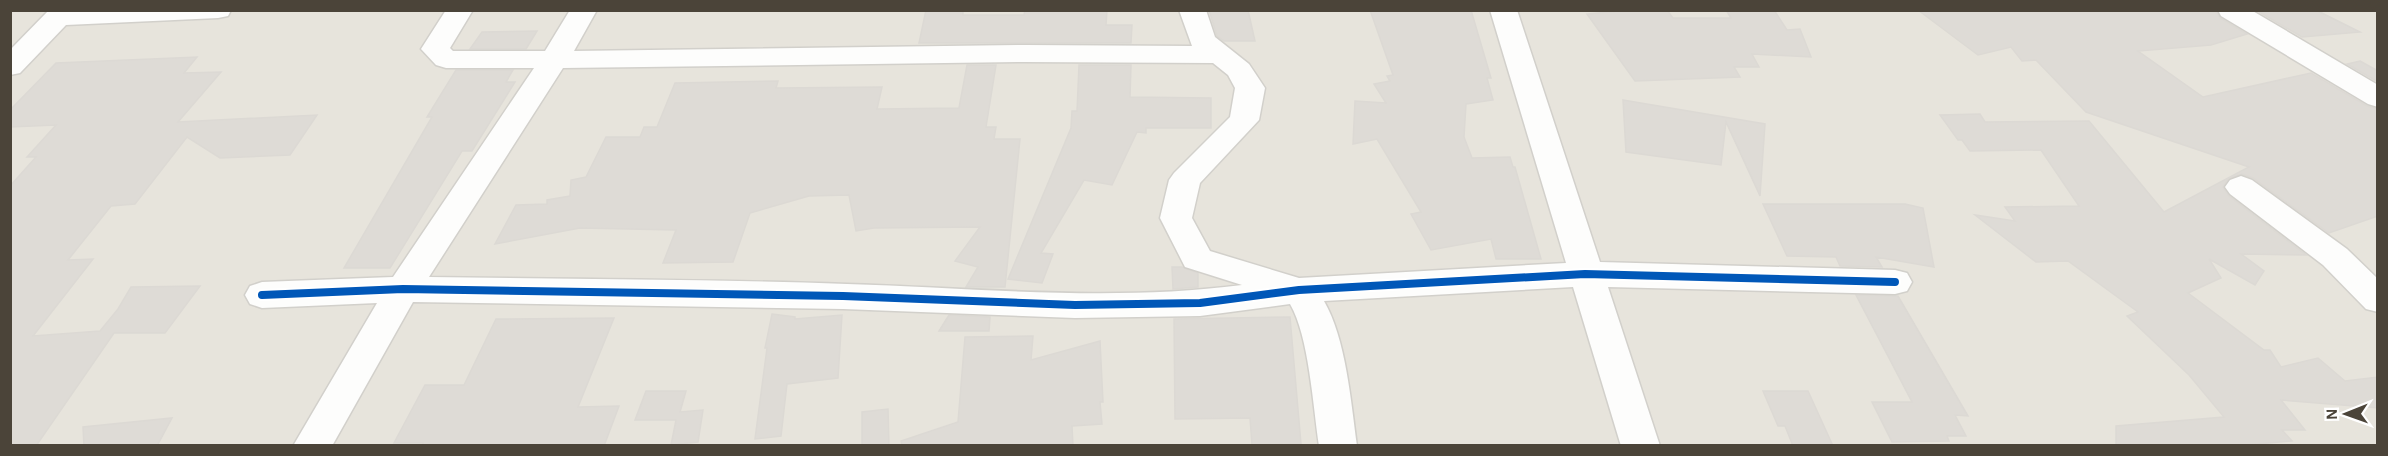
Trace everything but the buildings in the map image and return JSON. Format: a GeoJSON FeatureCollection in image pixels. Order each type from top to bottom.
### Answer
{"type":"FeatureCollection","features":[{"type":"Feature","properties":{"kind":"street"},"geometry":{"type":"LineString","coordinates":[[10,67],[62,14],[218,10]]}},
{"type":"Feature","properties":{"kind":"street"},"geometry":{"type":"LineString","coordinates":[[460,10],[435,49],[446,59],[554,60],[1064,52],[1217,55]]}},
{"type":"Feature","properties":{"kind":"street"},"geometry":{"type":"LineString","coordinates":[[312,446],[403,289],[554,60],[584,10]]}},
{"type":"Feature","properties":{"kind":"street"},"geometry":{"type":"LineString","coordinates":[[1192,10],[1202,42],[1239,70],[1250,88],[1244,120],[1185,180],[1176,218],[1197,259],[1299,290],[1312,310],[1326,363],[1338,446]]}},
{"type":"Feature","properties":{"kind":"street"},"geometry":{"type":"LineString","coordinates":[[1503,10],[1641,446]]}},
{"type":"Feature","properties":{"kind":"street"},"geometry":{"type":"LineString","coordinates":[[2231,10],[2378,98]]}},
{"type":"Feature","properties":{"kind":"street"},"geometry":{"type":"LineString","coordinates":[[2241,187],[2335,257],[2378,300]]}},
{"type":"Feature","properties":{"kind":"street"},"geometry":{"type":"LineString","coordinates":[[262,296],[403,289],[831,296],[1075,304],[1200,303],[1299,290],[1585,273],[1895,282]]}},
{"type":"Feature","properties":{"kind":"shaded area"},"geometry":{"type":"Polygon","coordinates":[[[11,11],[2377,11],[2377,445],[11,445],[11,11]]]}},
{"type":"Feature","properties":{"kind":"cycle path"},"geometry":{"type":"LineString","coordinates":[[262,295],[403,289],[843,296],[1075,305],[1200,303],[1299,290],[1585,274],[1895,282]]}}]}
